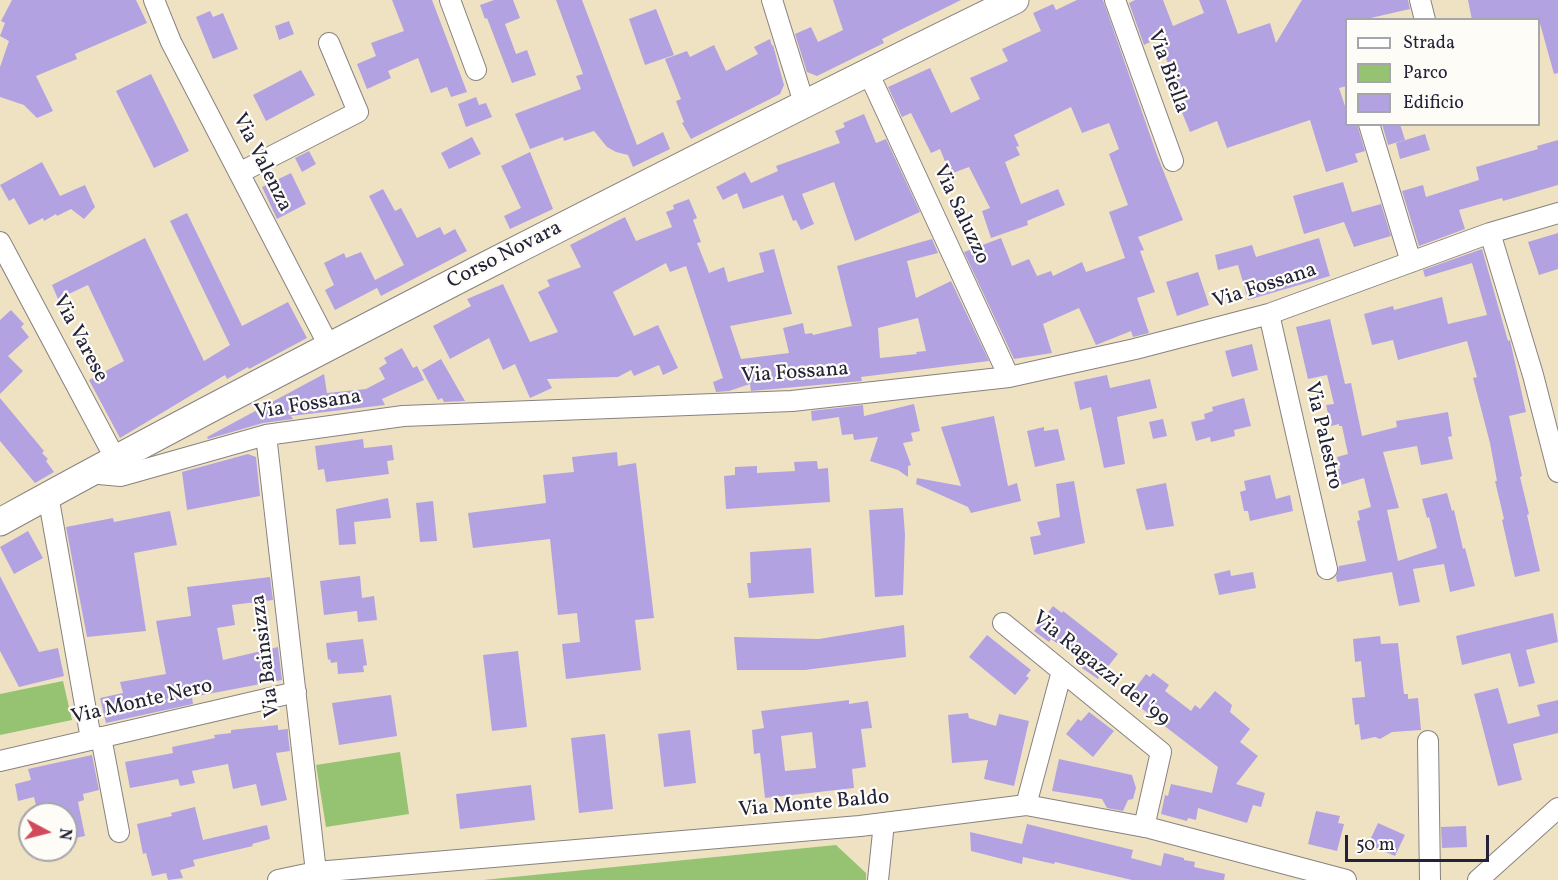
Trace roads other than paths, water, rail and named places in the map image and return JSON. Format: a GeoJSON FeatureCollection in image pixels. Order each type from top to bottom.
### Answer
{"type":"FeatureCollection","features":[{"type":"Feature","properties":{"kind":"main road","name":"Corso Novara"},"geometry":{"type":"LineString","coordinates":[[0,522],[115,458],[329,346],[804,103],[1015,0]]}},
{"type":"Feature","properties":{"kind":"street","name":"Via Valenza"},"geometry":{"type":"LineString","coordinates":[[154,0],[171,42],[329,346]]}},
{"type":"Feature","properties":{"kind":"street"},"geometry":{"type":"LineString","coordinates":[[450,0],[476,70]]}},
{"type":"Feature","properties":{"kind":"street"},"geometry":{"type":"LineString","coordinates":[[772,0],[804,103]]}},
{"type":"Feature","properties":{"kind":"street","name":"Via Biella"},"geometry":{"type":"LineString","coordinates":[[1115,0],[1173,161]]}},
{"type":"Feature","properties":{"kind":"street"},"geometry":{"type":"LineString","coordinates":[[1420,0],[1424,18]]}},
{"type":"Feature","properties":{"kind":"street"},"geometry":{"type":"LineString","coordinates":[[239,173],[358,112],[329,43]]}},
{"type":"Feature","properties":{"kind":"street","name":"Via Saluzzo"},"geometry":{"type":"LineString","coordinates":[[868,72],[1009,377]]}},
{"type":"Feature","properties":{"kind":"street"},"geometry":{"type":"LineString","coordinates":[[1369,126],[1411,262]]}},
{"type":"Feature","properties":{"kind":"street","name":"Via Fossana"},"geometry":{"type":"LineString","coordinates":[[87,473],[121,476],[266,435],[403,416],[792,401],[1009,377],[1136,349],[1269,314],[1490,233],[1558,213]]}},
{"type":"Feature","properties":{"kind":"street"},"geometry":{"type":"LineString","coordinates":[[1490,233],[1533,375],[1558,472]]}},
{"type":"Feature","properties":{"kind":"street","name":"Via Varese"},"geometry":{"type":"LineString","coordinates":[[0,242],[115,458]]}},
{"type":"Feature","properties":{"kind":"street","name":"Via Palestro"},"geometry":{"type":"LineString","coordinates":[[1269,314],[1327,569]]}},
{"type":"Feature","properties":{"kind":"street","name":"Via Bainsizza"},"geometry":{"type":"LineString","coordinates":[[266,435],[316,872]]}},
{"type":"Feature","properties":{"kind":"street"},"geometry":{"type":"LineString","coordinates":[[48,495],[96,738],[119,832]]}},
{"type":"Feature","properties":{"kind":"street","name":"Via Ragazzi del '99"},"geometry":{"type":"LineString","coordinates":[[1003,623],[1161,752],[1143,827]]}},
{"type":"Feature","properties":{"kind":"street"},"geometry":{"type":"LineString","coordinates":[[1026,805],[1062,671]]}},
{"type":"Feature","properties":{"kind":"street","name":"Via Monte Nero"},"geometry":{"type":"LineString","coordinates":[[0,761],[296,692]]}},
{"type":"Feature","properties":{"kind":"street"},"geometry":{"type":"LineString","coordinates":[[1428,741],[1430,880]]}},
{"type":"Feature","properties":{"kind":"street","name":"Via Monte Baldo"},"geometry":{"type":"LineString","coordinates":[[278,880],[316,872],[884,823],[1026,805],[1143,827],[1346,880]]}},
{"type":"Feature","properties":{"kind":"street"},"geometry":{"type":"LineString","coordinates":[[1478,880],[1558,808]]}},
{"type":"Feature","properties":{"kind":"street"},"geometry":{"type":"LineString","coordinates":[[878,880],[884,823]]}}]}
